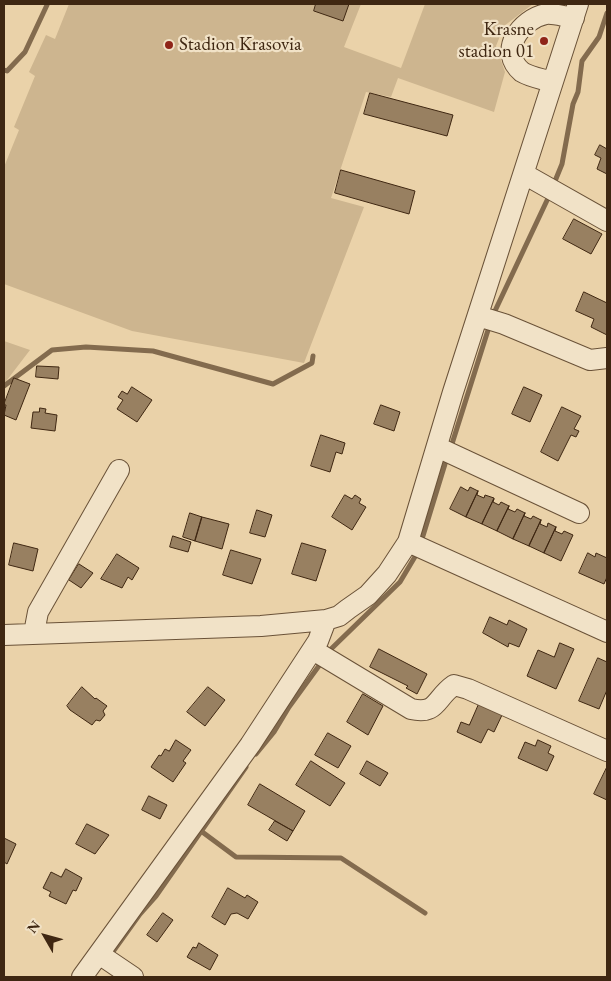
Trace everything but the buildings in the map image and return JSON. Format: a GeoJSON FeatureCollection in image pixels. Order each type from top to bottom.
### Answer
{"type":"FeatureCollection","features":[{"type":"Feature","properties":{"kind":"street"},"geometry":{"type":"LineString","coordinates":[[4,635],[262,626],[326,620],[339,616],[368,594],[387,574],[408,542],[576,11],[548,14],[535,18],[516,32],[511,46],[512,56],[521,71],[552,82]]}},
{"type":"Feature","properties":{"kind":"street"},"geometry":{"type":"LineString","coordinates":[[524,174],[607,221]]}},
{"type":"Feature","properties":{"kind":"street"},"geometry":{"type":"LineString","coordinates":[[478,316],[504,324],[590,360],[607,358]]}},
{"type":"Feature","properties":{"kind":"street"},"geometry":{"type":"LineString","coordinates":[[437,447],[578,513]]}},
{"type":"Feature","properties":{"kind":"street"},"geometry":{"type":"LineString","coordinates":[[34,634],[38,612],[119,470]]}},
{"type":"Feature","properties":{"kind":"street"},"geometry":{"type":"LineString","coordinates":[[408,542],[607,632]]}},
{"type":"Feature","properties":{"kind":"street"},"geometry":{"type":"LineString","coordinates":[[86,976],[99,954],[250,745],[313,650],[326,620]]}},
{"type":"Feature","properties":{"kind":"street"},"geometry":{"type":"LineString","coordinates":[[313,650],[411,710],[423,712],[434,707],[444,692],[454,685],[468,689],[607,751]]}},
{"type":"Feature","properties":{"kind":"street"},"geometry":{"type":"LineString","coordinates":[[99,954],[133,977]]}},
{"type":"Feature","properties":{"kind":"shaded area"},"geometry":{"type":"Polygon","coordinates":[[[69,4],[361,4],[344,47],[401,68],[425,4],[533,4],[504,26],[496,46],[505,72],[494,112],[398,78],[391,97],[366,92],[331,198],[364,207],[304,363],[132,331],[4,284],[4,167],[19,130],[14,127],[35,76],[29,72],[46,35],[55,39],[69,4]]]}},
{"type":"Feature","properties":{"kind":"shaded area"},"geometry":{"type":"Polygon","coordinates":[[[4,341],[30,350],[4,384],[4,341]]]}},
{"type":"Feature","properties":{"kind":"waterway"},"geometry":{"type":"LineString","coordinates":[[4,70],[7,71],[25,52],[47,5]]}},
{"type":"Feature","properties":{"kind":"waterway"},"geometry":{"type":"LineString","coordinates":[[553,186],[562,164],[573,104],[578,92],[582,61],[599,37],[607,13]]}},
{"type":"Feature","properties":{"kind":"waterway"},"geometry":{"type":"LineString","coordinates":[[494,313],[550,194]]}},
{"type":"Feature","properties":{"kind":"waterway"},"geometry":{"type":"LineString","coordinates":[[451,447],[489,327]]}},
{"type":"Feature","properties":{"kind":"waterway"},"geometry":{"type":"LineString","coordinates":[[4,386],[52,350],[86,347],[153,351],[273,384],[312,363],[313,356]]}},
{"type":"Feature","properties":{"kind":"waterway"},"geometry":{"type":"LineString","coordinates":[[422,539],[445,464]]}},
{"type":"Feature","properties":{"kind":"waterway"},"geometry":{"type":"LineString","coordinates":[[330,650],[400,582],[416,555]]}},
{"type":"Feature","properties":{"kind":"waterway"},"geometry":{"type":"LineString","coordinates":[[256,754],[274,732],[289,707],[321,663]]}},
{"type":"Feature","properties":{"kind":"waterway"},"geometry":{"type":"LineString","coordinates":[[112,953],[140,914],[156,896],[246,767]]}},
{"type":"Feature","properties":{"kind":"waterway"},"geometry":{"type":"LineString","coordinates":[[201,831],[236,857],[341,858],[425,913]]}},
{"type":"Feature","properties":{"kind":"place","name":"Krasne stadion 01"},"geometry":{"type":"Point","coordinates":[544,41]}},
{"type":"Feature","properties":{"kind":"place","name":"Stadion Krasovia"},"geometry":{"type":"Point","coordinates":[169,45]}}]}
